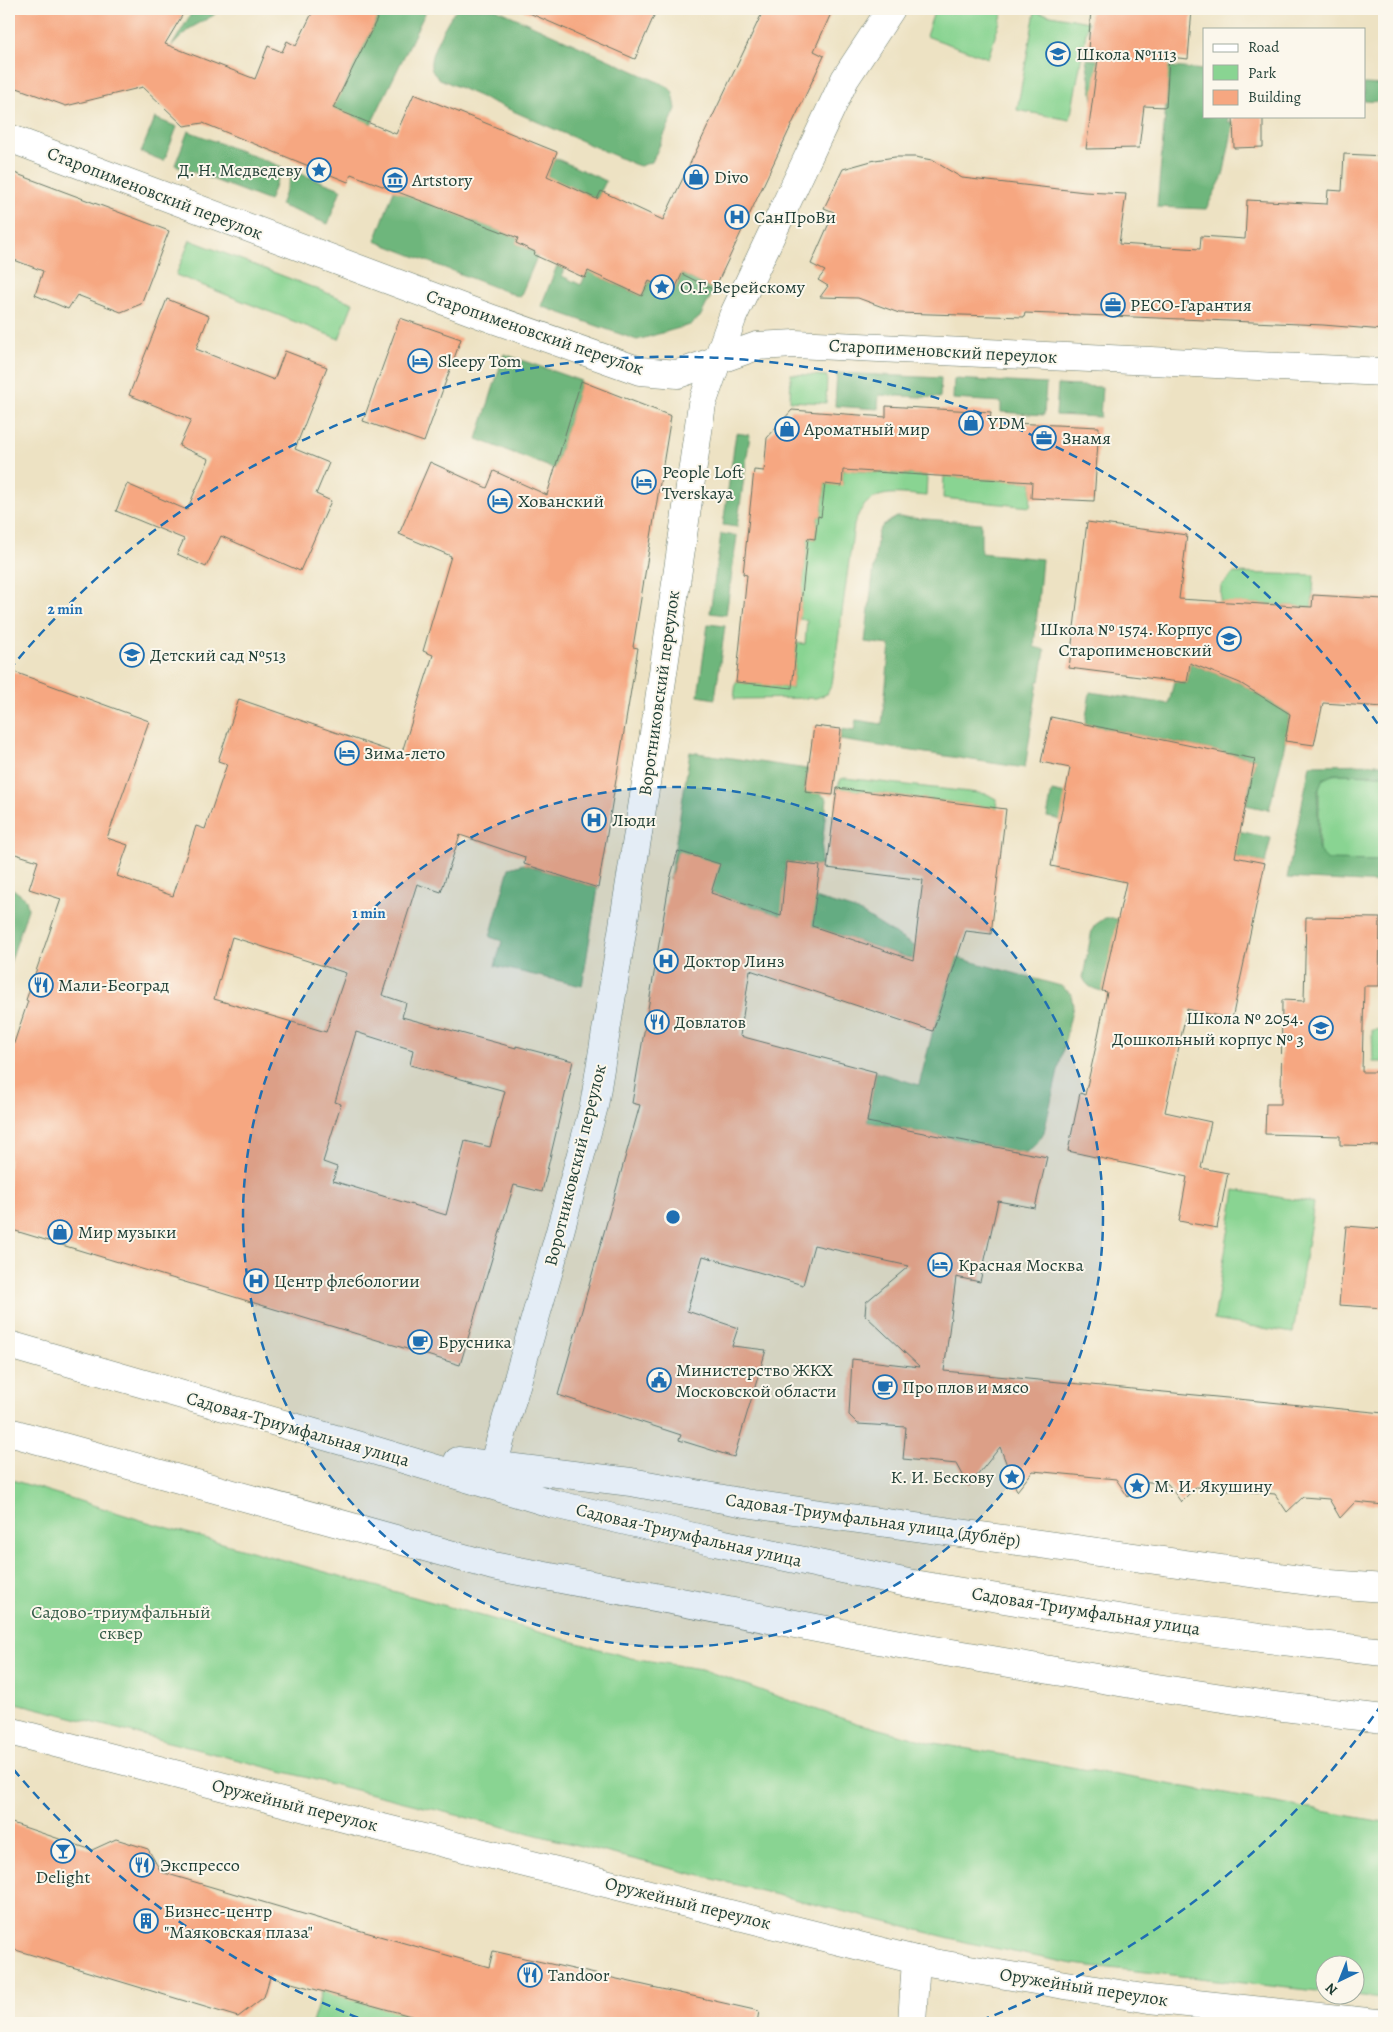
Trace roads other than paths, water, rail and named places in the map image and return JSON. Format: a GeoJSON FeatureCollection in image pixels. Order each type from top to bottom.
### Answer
{"type":"FeatureCollection","features":[{"type":"Feature","properties":{"kind":"main road","name":"Воротниковский переулок"},"geometry":{"type":"LineString","coordinates":[[493,1466],[560,1235],[594,1106],[656,721],[702,404],[733,316],[845,79],[891,9]]}},
{"type":"Feature","properties":{"kind":"main road","name":"Старопименовский переулок"},"geometry":{"type":"LineString","coordinates":[[9,138],[490,318],[640,371],[678,374],[757,346],[795,344],[1384,372]]}},
{"type":"Feature","properties":{"kind":"main road","name":"Садовая-Триумфальная улица"},"geometry":{"type":"LineString","coordinates":[[9,1345],[554,1504],[715,1542],[908,1583],[1148,1622],[1283,1641],[1384,1652]]}},
{"type":"Feature","properties":{"kind":"main road"},"geometry":{"type":"LineString","coordinates":[[9,1432],[493,1566],[914,1647],[1226,1698],[1384,1719]]}},
{"type":"Feature","properties":{"kind":"main road","name":"Садовая-Триумфальная улица (дублёр)"},"geometry":{"type":"LineString","coordinates":[[363,1447],[493,1466],[631,1482],[746,1504],[1330,1584],[1384,1588]]}},
{"type":"Feature","properties":{"kind":"main road","name":"Оружейный переулок"},"geometry":{"type":"LineString","coordinates":[[9,1731],[359,1822],[916,1960],[1149,1999],[1377,2023]]}},
{"type":"Feature","properties":{"kind":"main road"},"geometry":{"type":"LineString","coordinates":[[912,2023],[916,1960]]}},
{"type":"Feature","properties":{"kind":"place","name":"Школа №1113"},"geometry":{"type":"Point","coordinates":[1058,54]}},
{"type":"Feature","properties":{"kind":"place","name":"Д. Н. Медведеву"},"geometry":{"type":"Point","coordinates":[319,170]}},
{"type":"Feature","properties":{"kind":"place","name":"Divo"},"geometry":{"type":"Point","coordinates":[696,177]}},
{"type":"Feature","properties":{"kind":"place","name":"Artstory"},"geometry":{"type":"Point","coordinates":[395,180]}},
{"type":"Feature","properties":{"kind":"place","name":"СанПроВи"},"geometry":{"type":"Point","coordinates":[737,217]}},
{"type":"Feature","properties":{"kind":"place","name":"О.Г. Верейскому"},"geometry":{"type":"Point","coordinates":[662,287]}},
{"type":"Feature","properties":{"kind":"place","name":"РЕСО-Гарантия"},"geometry":{"type":"Point","coordinates":[1113,305]}},
{"type":"Feature","properties":{"kind":"place","name":"Sleepy Tom"},"geometry":{"type":"Point","coordinates":[420,361]}},
{"type":"Feature","properties":{"kind":"place","name":"YDM"},"geometry":{"type":"Point","coordinates":[971,423]}},
{"type":"Feature","properties":{"kind":"place","name":"Ароматный мир"},"geometry":{"type":"Point","coordinates":[787,429]}},
{"type":"Feature","properties":{"kind":"place","name":"Знамя"},"geometry":{"type":"Point","coordinates":[1044,438]}},
{"type":"Feature","properties":{"kind":"place","name":"People Loft Tverskaya"},"geometry":{"type":"Point","coordinates":[644,482]}},
{"type":"Feature","properties":{"kind":"place","name":"Хованский"},"geometry":{"type":"Point","coordinates":[500,501]}},
{"type":"Feature","properties":{"kind":"place","name":"Школа № 1574. Корпус Старопименовский"},"geometry":{"type":"Point","coordinates":[1229,639]}},
{"type":"Feature","properties":{"kind":"place","name":"Детский сад №513"},"geometry":{"type":"Point","coordinates":[132,655]}},
{"type":"Feature","properties":{"kind":"place","name":"Зима-лето"},"geometry":{"type":"Point","coordinates":[347,753]}},
{"type":"Feature","properties":{"kind":"place","name":"Люди"},"geometry":{"type":"Point","coordinates":[594,820]}},
{"type":"Feature","properties":{"kind":"place","name":"Доктор Линз"},"geometry":{"type":"Point","coordinates":[666,961]}},
{"type":"Feature","properties":{"kind":"place","name":"Мали-Београд"},"geometry":{"type":"Point","coordinates":[41,985]}},
{"type":"Feature","properties":{"kind":"place","name":"Довлатов"},"geometry":{"type":"Point","coordinates":[657,1022]}},
{"type":"Feature","properties":{"kind":"place","name":"Школа № 2054. Дошкольный корпус № 3"},"geometry":{"type":"Point","coordinates":[1321,1028]}},
{"type":"Feature","properties":{"kind":"place","name":"Мир музыки"},"geometry":{"type":"Point","coordinates":[60,1232]}},
{"type":"Feature","properties":{"kind":"place","name":"Красная Москва"},"geometry":{"type":"Point","coordinates":[940,1265]}},
{"type":"Feature","properties":{"kind":"place","name":"Центр флебологии"},"geometry":{"type":"Point","coordinates":[256,1281]}},
{"type":"Feature","properties":{"kind":"place","name":"Брусника"},"geometry":{"type":"Point","coordinates":[420,1342]}},
{"type":"Feature","properties":{"kind":"place","name":"Министерство ЖКХ Московской области"},"geometry":{"type":"Point","coordinates":[659,1380]}},
{"type":"Feature","properties":{"kind":"place","name":"Про плов и мясо"},"geometry":{"type":"Point","coordinates":[885,1387]}},
{"type":"Feature","properties":{"kind":"place","name":"К. И. Бескову"},"geometry":{"type":"Point","coordinates":[1012,1477]}},
{"type":"Feature","properties":{"kind":"place","name":"М. И. Якушину"},"geometry":{"type":"Point","coordinates":[1137,1486]}},
{"type":"Feature","properties":{"kind":"place","name":"Delight"},"geometry":{"type":"Point","coordinates":[63,1851]}},
{"type":"Feature","properties":{"kind":"place","name":"Экспрессо"},"geometry":{"type":"Point","coordinates":[142,1865]}},
{"type":"Feature","properties":{"kind":"place","name":"Бизнес-центр \"Маяковская плаза\""},"geometry":{"type":"Point","coordinates":[146,1921]}},
{"type":"Feature","properties":{"kind":"place","name":"Tandoor"},"geometry":{"type":"Point","coordinates":[530,1975]}},
{"type":"Feature","properties":{"kind":"park label","name":"Садово-триумфальный сквер"},"geometry":{"type":"Point","coordinates":[121,1622]}}]}
